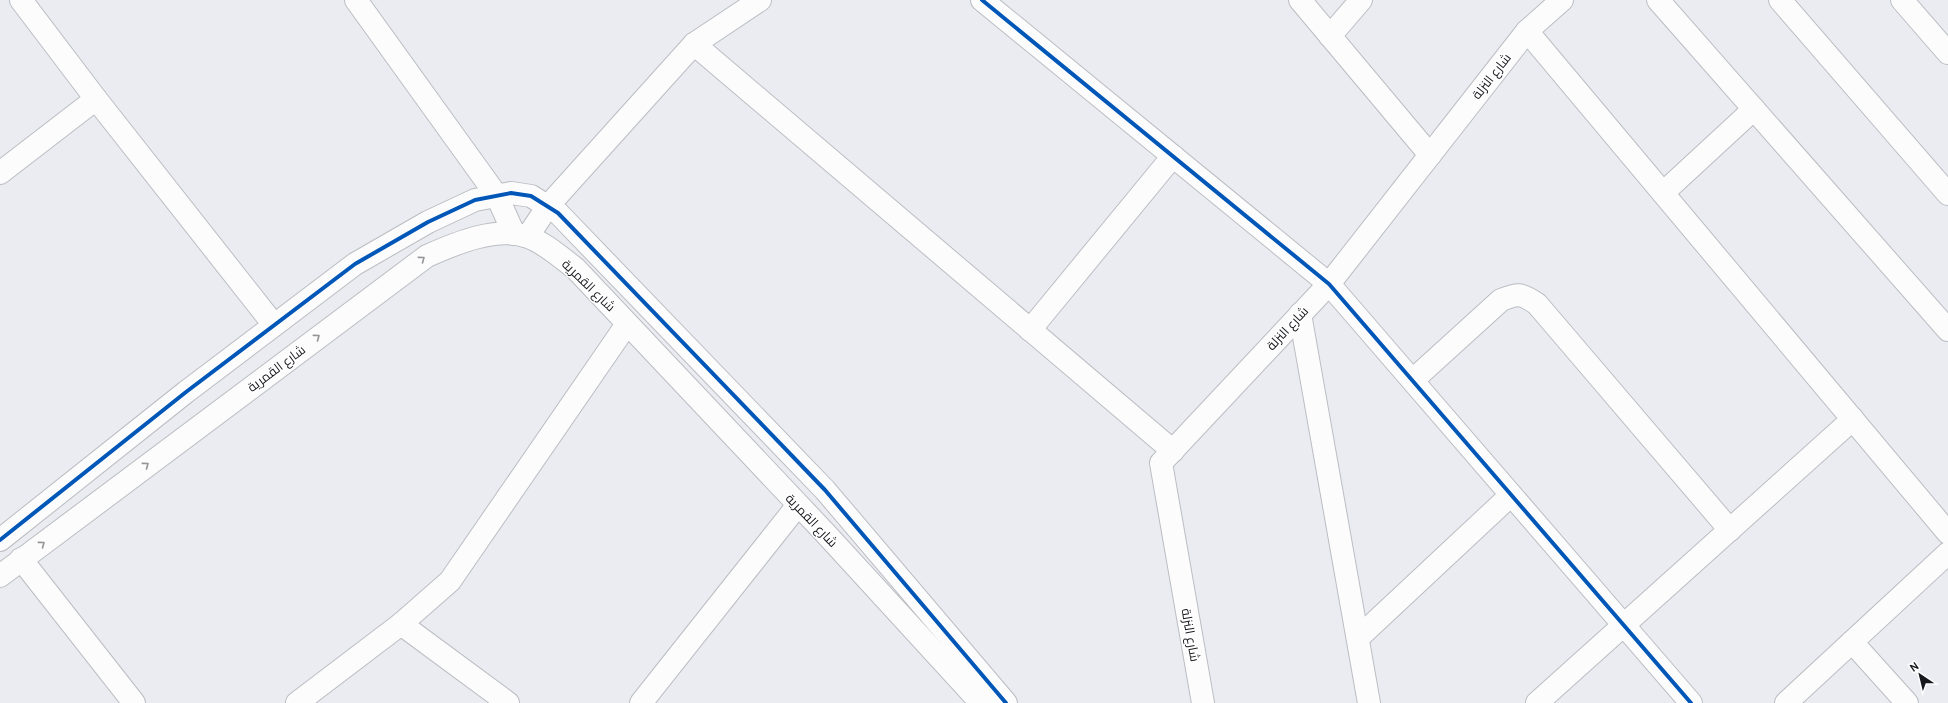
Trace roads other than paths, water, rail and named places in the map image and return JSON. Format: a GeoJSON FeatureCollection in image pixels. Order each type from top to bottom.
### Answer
{"type":"FeatureCollection","features":[{"type":"Feature","properties":{"kind":"street"},"geometry":{"type":"LineString","coordinates":[[21,0],[96,99],[274,325]]}},
{"type":"Feature","properties":{"kind":"street"},"geometry":{"type":"LineString","coordinates":[[356,0],[497,196],[521,235],[694,44],[760,0]]}},
{"type":"Feature","properties":{"kind":"street"},"geometry":{"type":"LineString","coordinates":[[982,0],[1329,284],[1691,703]]}},
{"type":"Feature","properties":{"kind":"street"},"geometry":{"type":"LineString","coordinates":[[1300,0],[1430,155]]}},
{"type":"Feature","properties":{"kind":"street"},"geometry":{"type":"LineString","coordinates":[[1330,36],[1361,0]]}},
{"type":"Feature","properties":{"kind":"street","name":"شارع النزلة"},"geometry":{"type":"LineString","coordinates":[[1203,703],[1161,463],[1329,284],[1526,31],[1562,0]]}},
{"type":"Feature","properties":{"kind":"street"},"geometry":{"type":"LineString","coordinates":[[1658,0],[1948,330]]}},
{"type":"Feature","properties":{"kind":"street"},"geometry":{"type":"LineString","coordinates":[[1780,0],[1948,194]]}},
{"type":"Feature","properties":{"kind":"street"},"geometry":{"type":"LineString","coordinates":[[1902,0],[1948,53]]}},
{"type":"Feature","properties":{"kind":"street"},"geometry":{"type":"LineString","coordinates":[[1526,31],[1948,533]]}},
{"type":"Feature","properties":{"kind":"street"},"geometry":{"type":"LineString","coordinates":[[694,44],[1173,451]]}},
{"type":"Feature","properties":{"kind":"street"},"geometry":{"type":"LineString","coordinates":[[0,173],[96,99]]}},
{"type":"Feature","properties":{"kind":"street"},"geometry":{"type":"LineString","coordinates":[[1663,193],[1754,109]]}},
{"type":"Feature","properties":{"kind":"street"},"geometry":{"type":"LineString","coordinates":[[1030,330],[1173,156]]}},
{"type":"Feature","properties":{"kind":"street"},"geometry":{"type":"LineString","coordinates":[[0,540],[186,392],[355,264],[421,226],[475,200],[511,193],[530,196],[558,213],[825,490],[1006,703]]}},
{"type":"Feature","properties":{"kind":"street","name":"شارع القمرية"},"geometry":{"type":"LineString","coordinates":[[0,576],[427,256],[459,242],[491,235],[521,235],[539,242],[574,268],[798,505],[981,703]]}},
{"type":"Feature","properties":{"kind":"street"},"geometry":{"type":"LineString","coordinates":[[1412,380],[1501,300],[1515,294],[1525,295],[1537,304],[1730,530]]}},
{"type":"Feature","properties":{"kind":"street"},"geometry":{"type":"LineString","coordinates":[[1300,314],[1369,703]]}},
{"type":"Feature","properties":{"kind":"street"},"geometry":{"type":"LineString","coordinates":[[297,703],[401,624],[450,581],[627,324]]}},
{"type":"Feature","properties":{"kind":"street"},"geometry":{"type":"LineString","coordinates":[[1538,703],[1853,419]]}},
{"type":"Feature","properties":{"kind":"street"},"geometry":{"type":"LineString","coordinates":[[1358,638],[1511,495]]}},
{"type":"Feature","properties":{"kind":"street"},"geometry":{"type":"LineString","coordinates":[[641,703],[798,505]]}},
{"type":"Feature","properties":{"kind":"street"},"geometry":{"type":"LineString","coordinates":[[1786,703],[1948,553]]}},
{"type":"Feature","properties":{"kind":"street"},"geometry":{"type":"LineString","coordinates":[[21,560],[134,703]]}},
{"type":"Feature","properties":{"kind":"street"},"geometry":{"type":"LineString","coordinates":[[401,624],[508,703]]}},
{"type":"Feature","properties":{"kind":"street"},"geometry":{"type":"LineString","coordinates":[[1852,642],[1907,703]]}}]}
